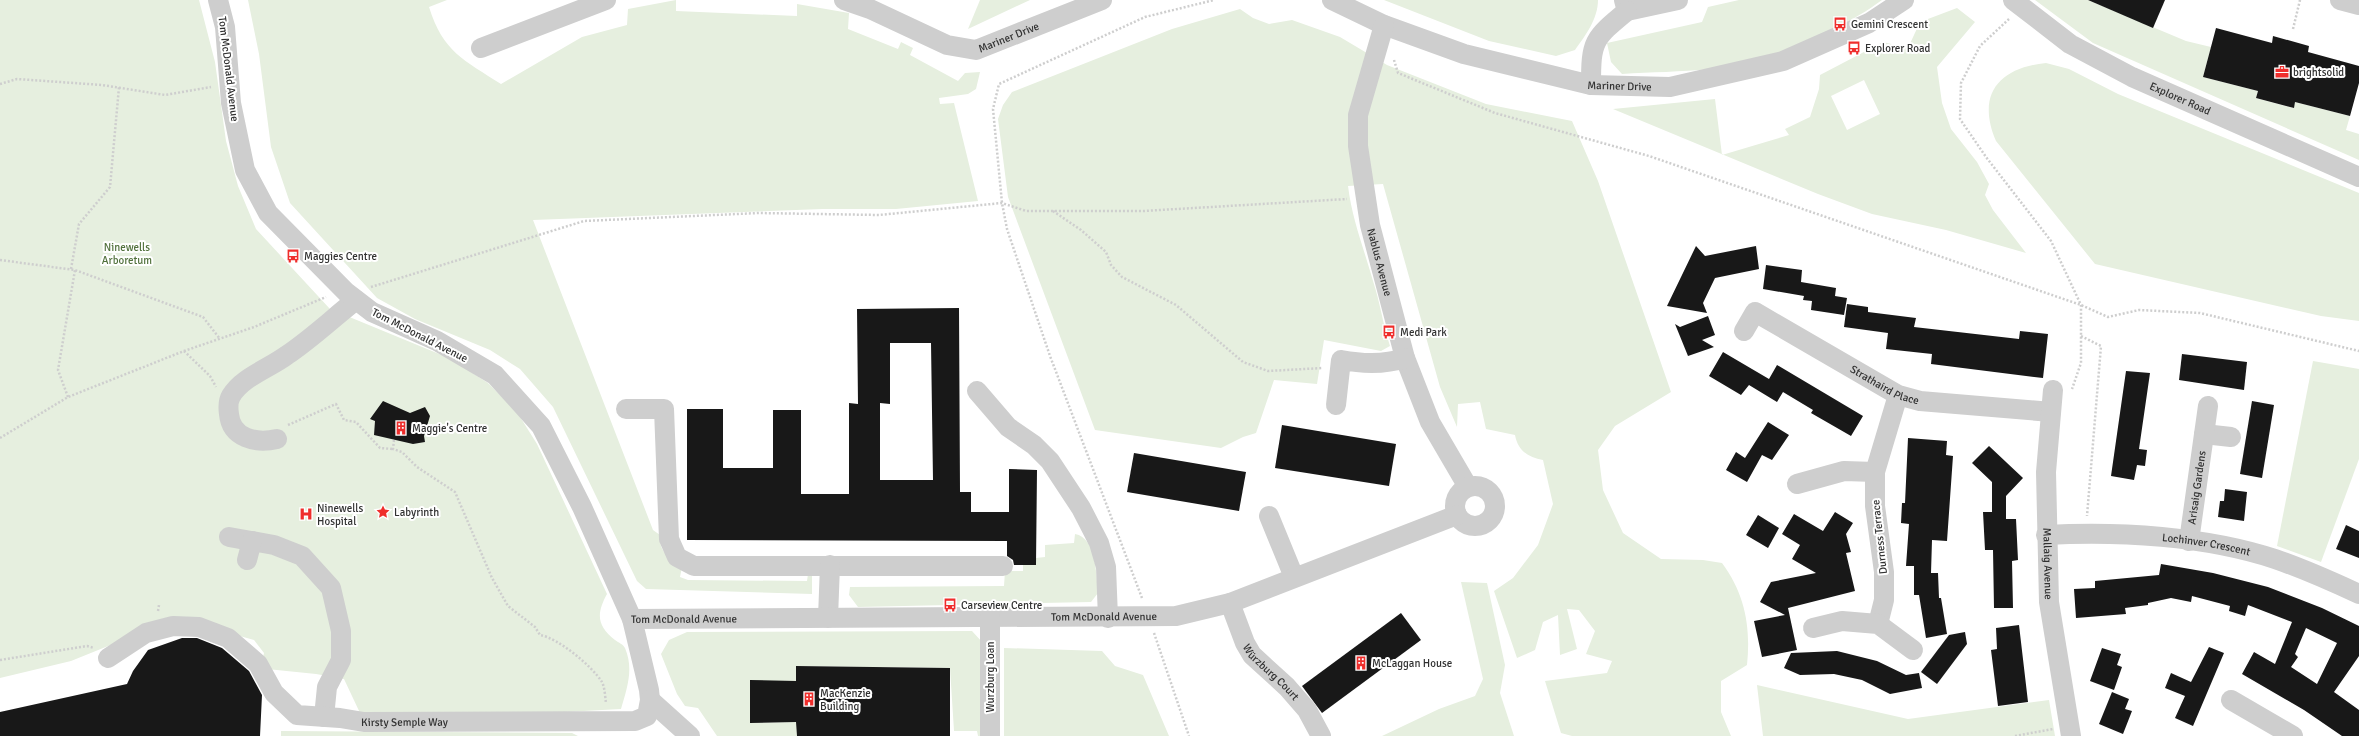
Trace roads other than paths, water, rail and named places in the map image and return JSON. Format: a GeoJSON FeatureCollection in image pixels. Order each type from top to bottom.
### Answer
{"type":"FeatureCollection","features":[{"type":"Feature","properties":{"kind":"street","name":"Tom McDonald Avenue"},"geometry":{"type":"LineString","coordinates":[[218,0],[226,27],[231,102],[245,170],[268,213],[349,295],[372,312],[437,342],[495,374],[541,426],[582,506],[632,619],[1149,618],[1176,616],[1230,603],[1456,515]]}},
{"type":"Feature","properties":{"kind":"street"},"geometry":{"type":"LineString","coordinates":[[481,48],[606,0]]}},
{"type":"Feature","properties":{"kind":"street","name":"Mariner Drive"},"geometry":{"type":"LineString","coordinates":[[844,0],[872,4],[947,45],[976,50],[1102,0]]}},
{"type":"Feature","properties":{"kind":"street","name":"Mariner Drive"},"geometry":{"type":"LineString","coordinates":[[1332,0],[1384,26],[1464,54],[1591,85],[1670,87],[1783,61],[1870,23],[1904,0]]}},
{"type":"Feature","properties":{"kind":"street"},"geometry":{"type":"LineString","coordinates":[[1591,85],[1591,57],[1599,34],[1625,6],[1678,0]]}},
{"type":"Feature","properties":{"kind":"street"},"geometry":{"type":"LineString","coordinates":[[2340,0],[2359,5]]}},
{"type":"Feature","properties":{"kind":"street","name":"Explorer Road"},"geometry":{"type":"LineString","coordinates":[[2017,4],[2070,44],[2132,77],[2359,177]]}},
{"type":"Feature","properties":{"kind":"street","name":"Nablus Avenue"},"geometry":{"type":"LineString","coordinates":[[1384,26],[1358,116],[1358,146],[1370,225],[1405,358],[1430,422],[1468,487]]}},
{"type":"Feature","properties":{"kind":"street"},"geometry":{"type":"LineString","coordinates":[[281,432],[264,442],[242,437],[230,423],[228,405],[230,397],[238,387],[288,355],[349,295]]}},
{"type":"Feature","properties":{"kind":"street","name":"Strathaird Place"},"geometry":{"type":"LineString","coordinates":[[1744,331],[1755,312],[1898,394],[1920,401],[2051,412]]}},
{"type":"Feature","properties":{"kind":"street"},"geometry":{"type":"LineString","coordinates":[[1336,405],[1341,360],[1361,364],[1393,362],[1405,358]]}},
{"type":"Feature","properties":{"kind":"street","name":"Mallaig Avenue"},"geometry":{"type":"LineString","coordinates":[[2053,390],[2046,472],[2046,535],[2049,602],[2070,731]]}},
{"type":"Feature","properties":{"kind":"street"},"geometry":{"type":"LineString","coordinates":[[977,391],[1008,427],[1034,445],[1050,461],[1081,508],[1099,543],[1106,567],[1108,618]]}},
{"type":"Feature","properties":{"kind":"street","name":"Durness Terrace"},"geometry":{"type":"LineString","coordinates":[[1878,624],[1884,600],[1884,572],[1875,506],[1875,472],[1898,394]]}},
{"type":"Feature","properties":{"kind":"street","name":"Arisaig Gardens"},"geometry":{"type":"LineString","coordinates":[[2189,541],[2208,406]]}},
{"type":"Feature","properties":{"kind":"street"},"geometry":{"type":"LineString","coordinates":[[626,409],[664,409],[669,539],[677,557],[694,566],[1003,566]]}},
{"type":"Feature","properties":{"kind":"street"},"geometry":{"type":"LineString","coordinates":[[2204,434],[2231,437]]}},
{"type":"Feature","properties":{"kind":"street"},"geometry":{"type":"LineString","coordinates":[[1797,484],[1844,471],[1875,472]]}},
{"type":"Feature","properties":{"kind":"street"},"geometry":{"type":"LineString","coordinates":[[1475,486],[1488,491],[1495,503],[1493,516],[1488,522],[1475,527],[1462,522],[1456,515],[1454,509],[1456,499],[1468,487],[1475,486]]}},
{"type":"Feature","properties":{"kind":"street"},"geometry":{"type":"LineString","coordinates":[[1269,516],[1294,577]]}},
{"type":"Feature","properties":{"kind":"street","name":"Lochinver Crescent"},"geometry":{"type":"LineString","coordinates":[[2046,535],[2085,533],[2189,541],[2231,548],[2274,559],[2359,594]]}},
{"type":"Feature","properties":{"kind":"street"},"geometry":{"type":"LineString","coordinates":[[230,537],[274,545],[302,556],[331,588],[341,631],[341,660],[327,687],[324,717]]}},
{"type":"Feature","properties":{"kind":"street"},"geometry":{"type":"LineString","coordinates":[[248,560],[252,541]]}},
{"type":"Feature","properties":{"kind":"street"},"geometry":{"type":"LineString","coordinates":[[828,618],[830,565]]}},
{"type":"Feature","properties":{"kind":"street","name":"Würzburg Court"},"geometry":{"type":"LineString","coordinates":[[1230,603],[1245,643],[1252,655],[1287,687],[1307,710],[1321,736]]}},
{"type":"Feature","properties":{"kind":"street","name":"Wurzburg Loan"},"geometry":{"type":"LineString","coordinates":[[990,618],[990,736]]}},
{"type":"Feature","properties":{"kind":"street"},"geometry":{"type":"LineString","coordinates":[[632,619],[650,700],[690,736]]}},
{"type":"Feature","properties":{"kind":"street"},"geometry":{"type":"LineString","coordinates":[[1813,628],[1842,621],[1878,624],[1913,650]]}},
{"type":"Feature","properties":{"kind":"street","name":"Kirsty Semple Way"},"geometry":{"type":"LineString","coordinates":[[108,658],[146,633],[173,626],[199,628],[228,638],[258,664],[274,693],[297,715],[340,718],[364,722],[635,721],[647,716],[650,700]]}},
{"type":"Feature","properties":{"kind":"street"},"geometry":{"type":"LineString","coordinates":[[2231,700],[2293,736]]}},
{"type":"Feature","properties":{"kind":"place","name":"Gemini Crescent"},"geometry":{"type":"Point","coordinates":[1840,24]}},
{"type":"Feature","properties":{"kind":"place","name":"Explorer Road"},"geometry":{"type":"Point","coordinates":[1854,48]}},
{"type":"Feature","properties":{"kind":"place","name":"brightsolid"},"geometry":{"type":"Point","coordinates":[2282,72]}},
{"type":"Feature","properties":{"kind":"place","name":"Maggies Centre"},"geometry":{"type":"Point","coordinates":[293,256]}},
{"type":"Feature","properties":{"kind":"place","name":"Medi Park"},"geometry":{"type":"Point","coordinates":[1389,332]}},
{"type":"Feature","properties":{"kind":"place","name":"Maggie's Centre"},"geometry":{"type":"Point","coordinates":[401,428]}},
{"type":"Feature","properties":{"kind":"place","name":"Labyrinth"},"geometry":{"type":"Point","coordinates":[383,512]}},
{"type":"Feature","properties":{"kind":"place","name":"Ninewells Hospital"},"geometry":{"type":"Point","coordinates":[306,514]}},
{"type":"Feature","properties":{"kind":"place","name":"Carseview Centre"},"geometry":{"type":"Point","coordinates":[950,605]}},
{"type":"Feature","properties":{"kind":"place","name":"McLaggan House"},"geometry":{"type":"Point","coordinates":[1361,663]}},
{"type":"Feature","properties":{"kind":"place","name":"MacKenzie Building"},"geometry":{"type":"Point","coordinates":[809,699]}},
{"type":"Feature","properties":{"kind":"park label","name":"Ninewells Arboretum"},"geometry":{"type":"Point","coordinates":[127,253]}}]}
